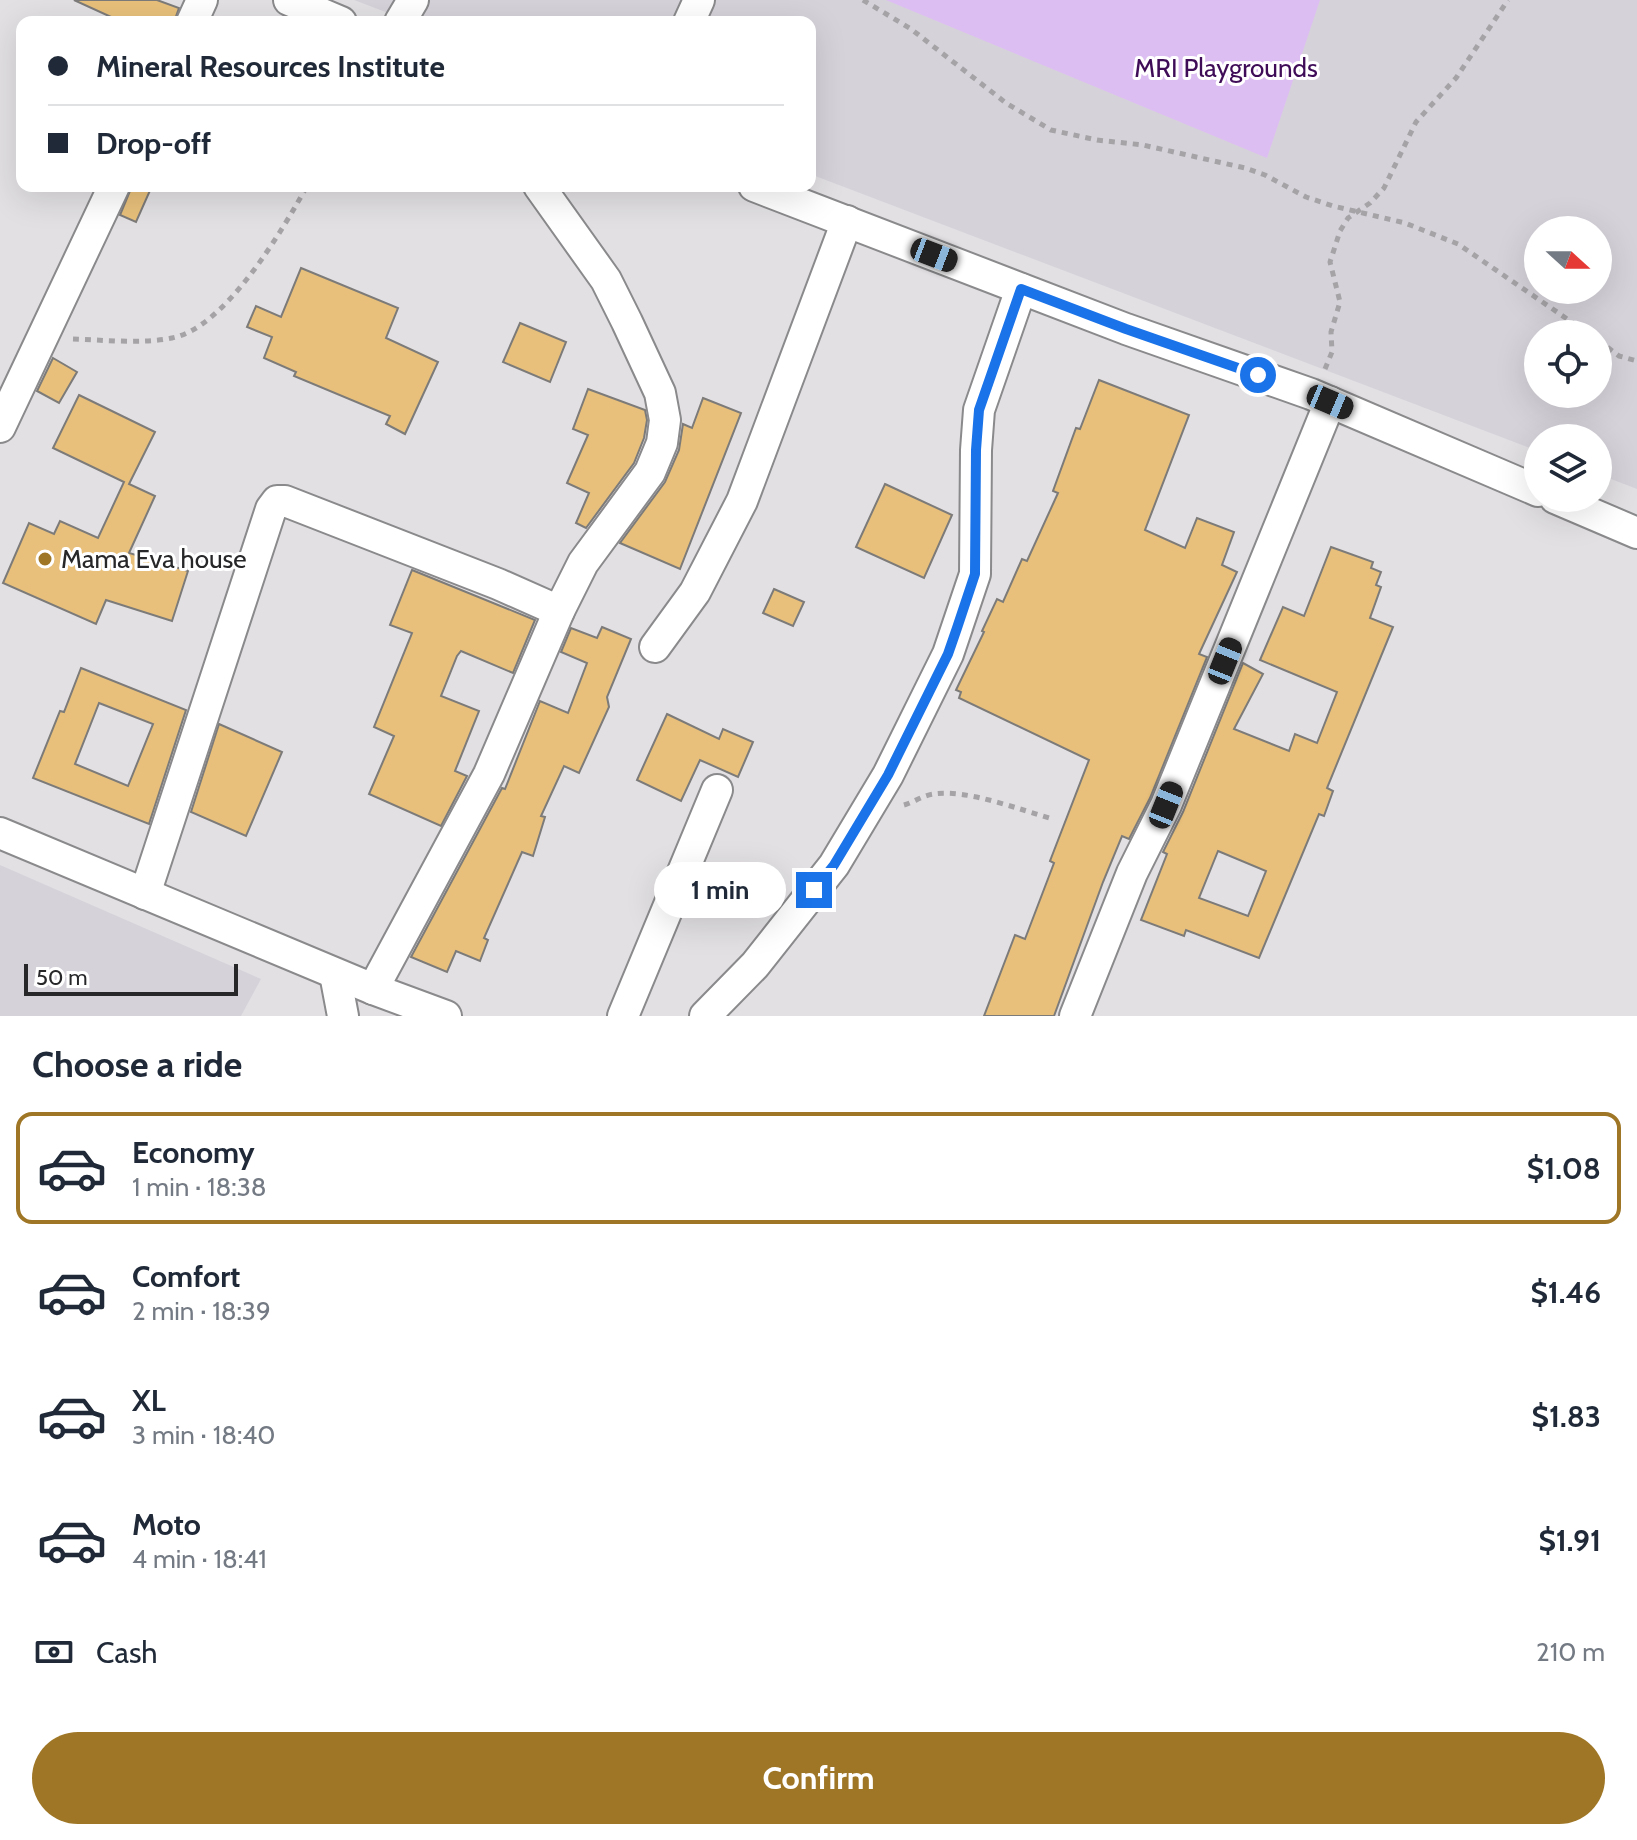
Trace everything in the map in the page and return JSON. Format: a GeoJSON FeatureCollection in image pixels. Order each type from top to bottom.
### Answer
{"type":"FeatureCollection","features":[{"type":"Feature","properties":{"kind":"street"},"geometry":{"type":"LineString","coordinates":[[289,0],[327,16]]}},
{"type":"Feature","properties":{"kind":"street"},"geometry":{"type":"LineString","coordinates":[[0,427],[111,192]]}},
{"type":"Feature","properties":{"kind":"street"},"geometry":{"type":"LineString","coordinates":[[373,989],[489,774],[583,563],[650,472],[662,443],[665,420],[660,393],[606,280],[543,192]]}},
{"type":"Feature","properties":{"kind":"street"},"geometry":{"type":"LineString","coordinates":[[770,192],[1126,329],[1320,398],[1524,485]]}},
{"type":"Feature","properties":{"kind":"street"},"geometry":{"type":"LineString","coordinates":[[655,647],[695,592],[742,501],[847,221]]}},
{"type":"Feature","properties":{"kind":"street"},"geometry":{"type":"LineString","coordinates":[[705,1016],[755,965],[834,865],[888,775],[948,654],[975,574],[979,410],[1021,289]]}},
{"type":"Feature","properties":{"kind":"street"},"geometry":{"type":"LineString","coordinates":[[1075,1016],[1132,873],[1166,805],[1320,398]]}},
{"type":"Feature","properties":{"kind":"street"},"geometry":{"type":"LineString","coordinates":[[145,894],[247,577],[271,509],[277,501],[285,501],[414,551],[559,611]]}},
{"type":"Feature","properties":{"kind":"street"},"geometry":{"type":"LineString","coordinates":[[1588,512],[1637,533]]}},
{"type":"Feature","properties":{"kind":"street"},"geometry":{"type":"LineString","coordinates":[[623,1016],[717,790]]}},
{"type":"Feature","properties":{"kind":"street"},"geometry":{"type":"LineString","coordinates":[[0,833],[335,974],[446,1016]]}},
{"type":"Feature","properties":{"kind":"street"},"geometry":{"type":"LineString","coordinates":[[335,974],[343,1016]]}},
{"type":"Feature","properties":{"kind":"path"},"geometry":{"type":"LineString","coordinates":[[863,0],[911,29],[1006,103],[1051,130],[1097,140],[1143,145],[1245,168],[1306,197],[1405,223],[1458,244],[1569,320]]}},
{"type":"Feature","properties":{"kind":"path"},"geometry":{"type":"LineString","coordinates":[[1320,398],[1331,356],[1331,332],[1340,302],[1330,262],[1348,218],[1370,203],[1384,188],[1416,122],[1472,57],[1508,0]]}},
{"type":"Feature","properties":{"kind":"path"},"geometry":{"type":"LineString","coordinates":[[42,338],[173,338],[212,318],[246,280],[303,192]]}},
{"type":"Feature","properties":{"kind":"path"},"geometry":{"type":"LineString","coordinates":[[1612,351],[1637,361]]}},
{"type":"Feature","properties":{"kind":"path"},"geometry":{"type":"LineString","coordinates":[[894,812],[934,794],[950,794],[985,799],[1053,819]]}},
{"type":"Feature","properties":{"kind":"shaded area"},"geometry":{"type":"Polygon","coordinates":[[[354,0],[1637,0],[1637,489],[1612,479],[1612,424],[1524,424],[1524,446],[816,176],[816,16],[396,16],[354,0]]]}},
{"type":"Feature","properties":{"kind":"shaded area"},"geometry":{"type":"Polygon","coordinates":[[[0,865],[261,979],[241,1016],[0,1016],[0,865]]]}},
{"type":"Feature","properties":{"kind":"green space","name":"MRI Playgrounds"},"geometry":{"type":"Polygon","coordinates":[[[886,0],[1320,0],[1267,158],[886,0]]]}},
{"type":"Feature","properties":{"kind":"building"},"geometry":{"type":"Polygon","coordinates":[[[74,0],[157,0],[179,8],[176,16],[109,16],[74,0]]]}},
{"type":"Feature","properties":{"kind":"building"},"geometry":{"type":"Polygon","coordinates":[[[130,192],[149,192],[136,222],[120,215],[130,192]]]}},
{"type":"Feature","properties":{"kind":"building"},"geometry":{"type":"Polygon","coordinates":[[[301,268],[398,308],[386,338],[438,362],[405,434],[386,424],[390,416],[294,376],[296,372],[264,358],[272,337],[247,327],[256,306],[281,317],[301,268]]]}},
{"type":"Feature","properties":{"kind":"building"},"geometry":{"type":"Polygon","coordinates":[[[520,323],[566,342],[550,382],[503,362],[520,323]]]}},
{"type":"Feature","properties":{"kind":"building"},"geometry":{"type":"Polygon","coordinates":[[[53,358],[77,372],[59,403],[37,391],[53,358]]]}},
{"type":"Feature","properties":{"kind":"building"},"geometry":{"type":"Polygon","coordinates":[[[1099,380],[1189,415],[1145,530],[1185,548],[1197,518],[1234,532],[1222,565],[1237,572],[1199,654],[1207,657],[1150,798],[1129,839],[1122,836],[1103,882],[1054,1016],[984,1016],[1015,935],[1025,939],[1054,863],[1050,861],[1089,760],[959,698],[961,692],[956,690],[997,599],[1003,602],[1022,559],[1027,561],[1058,493],[1053,491],[1076,428],[1080,429],[1099,380]]]}},
{"type":"Feature","properties":{"kind":"building"},"geometry":{"type":"Polygon","coordinates":[[[588,389],[645,410],[647,420],[634,463],[586,528],[576,523],[589,493],[567,483],[588,435],[573,429],[588,389]]]}},
{"type":"Feature","properties":{"kind":"building"},"geometry":{"type":"Polygon","coordinates":[[[79,395],[155,432],[129,484],[155,496],[129,553],[188,571],[172,621],[106,600],[96,624],[3,583],[29,523],[54,534],[60,521],[98,538],[124,482],[53,448],[79,395]]]}},
{"type":"Feature","properties":{"kind":"building"},"geometry":{"type":"Polygon","coordinates":[[[703,398],[741,413],[680,569],[620,543],[665,482],[679,450],[683,424],[692,428],[703,398]]]}},
{"type":"Feature","properties":{"kind":"building"},"geometry":{"type":"Polygon","coordinates":[[[885,484],[952,515],[924,578],[856,547],[885,484]]]}},
{"type":"Feature","properties":{"kind":"building"},"geometry":{"type":"Polygon","coordinates":[[[1331,547],[1373,562],[1371,568],[1381,572],[1376,585],[1381,587],[1370,618],[1393,627],[1327,788],[1333,791],[1324,816],[1319,814],[1259,958],[1186,930],[1184,936],[1141,920],[1167,854],[1163,852],[1183,812],[1243,663],[1263,674],[1234,729],[1289,751],[1295,734],[1317,743],[1337,692],[1260,660],[1283,607],[1304,616],[1331,547]],[[1218,851],[1199,898],[1248,916],[1266,871],[1218,851]]]}},
{"type":"Feature","properties":{"kind":"building"},"geometry":{"type":"Polygon","coordinates":[[[412,570],[535,620],[513,673],[461,651],[457,656],[441,696],[479,711],[455,771],[467,776],[441,826],[369,794],[394,736],[374,727],[412,633],[390,625],[412,570]]]}},
{"type":"Feature","properties":{"kind":"building"},"geometry":{"type":"Polygon","coordinates":[[[774,589],[804,602],[793,626],[763,613],[774,589]]]}},
{"type":"Feature","properties":{"kind":"building"},"geometry":{"type":"Polygon","coordinates":[[[602,627],[631,639],[607,697],[609,707],[579,773],[564,766],[541,816],[545,817],[533,856],[522,852],[484,938],[488,940],[480,961],[456,951],[447,972],[411,957],[502,788],[505,789],[540,701],[568,713],[587,663],[561,652],[571,628],[597,638],[602,627]]]}},
{"type":"Feature","properties":{"kind":"building"},"geometry":{"type":"Polygon","coordinates":[[[81,668],[186,710],[149,824],[33,778],[60,711],[64,712],[81,668]],[[99,703],[75,764],[128,786],[153,724],[99,703]]]}},
{"type":"Feature","properties":{"kind":"building"},"geometry":{"type":"Polygon","coordinates":[[[667,714],[719,739],[723,729],[753,742],[738,777],[700,760],[681,801],[637,780],[667,714]]]}},
{"type":"Feature","properties":{"kind":"building"},"geometry":{"type":"Polygon","coordinates":[[[219,724],[282,752],[246,836],[191,812],[219,724]]]}},
{"type":"Feature","properties":{"kind":"place","name":"Mama Eva house"},"geometry":{"type":"Point","coordinates":[45,559]}},
{"type":"Feature","properties":{"kind":"route"},"geometry":{"type":"LineString","coordinates":[[814,890],[834,865],[888,775],[948,654],[957,628],[975,574],[979,410],[1021,289],[1258,375]]}}]}
